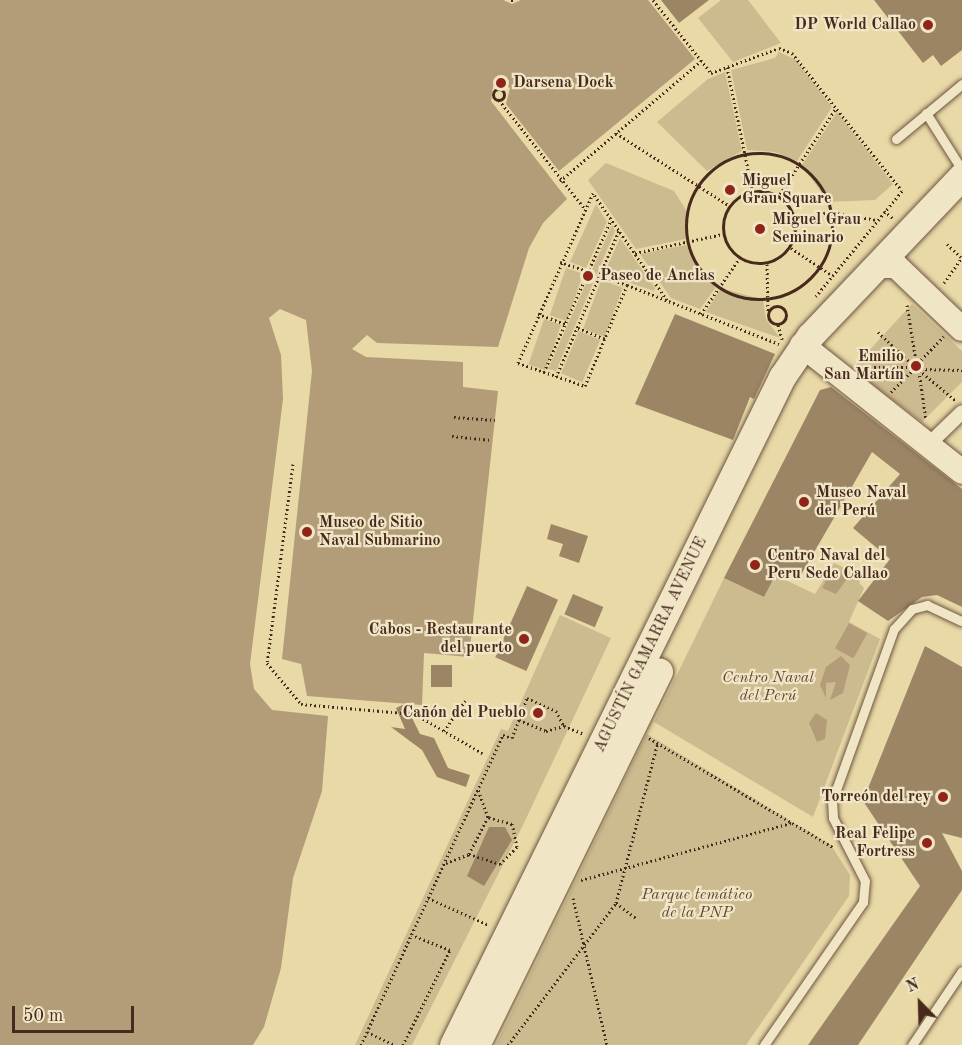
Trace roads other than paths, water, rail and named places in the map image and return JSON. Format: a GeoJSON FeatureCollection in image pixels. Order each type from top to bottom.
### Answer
{"type":"FeatureCollection","features":[{"type":"Feature","properties":{"kind":"main road"},"geometry":{"type":"LineString","coordinates":[[888,266],[962,176]]}},
{"type":"Feature","properties":{"kind":"main road"},"geometry":{"type":"LineString","coordinates":[[888,266],[962,195]]}},
{"type":"Feature","properties":{"kind":"main road","name":"AGUSTÍN GAMARRA AVENUE"},"geometry":{"type":"LineString","coordinates":[[453,1045],[603,743],[766,407],[794,343],[888,266]]}},
{"type":"Feature","properties":{"kind":"main road","name":"AGUSTÍN GAMARRA AVENUE"},"geometry":{"type":"LineString","coordinates":[[476,1045],[632,728],[772,424],[794,343]]}},
{"type":"Feature","properties":{"kind":"street"},"geometry":{"type":"LineString","coordinates":[[888,266],[954,331]]}},
{"type":"Feature","properties":{"kind":"street"},"geometry":{"type":"LineString","coordinates":[[794,343],[928,434],[962,472]]}},
{"type":"Feature","properties":{"kind":"street"},"geometry":{"type":"LineString","coordinates":[[928,434],[962,411]]}},
{"type":"Feature","properties":{"kind":"lane"},"geometry":{"type":"LineString","coordinates":[[896,139],[962,84]]}},
{"type":"Feature","properties":{"kind":"lane"},"geometry":{"type":"LineString","coordinates":[[926,113],[962,170]]}},
{"type":"Feature","properties":{"kind":"lane"},"geometry":{"type":"LineString","coordinates":[[764,1045],[863,903],[865,881],[860,863],[833,818],[832,801],[894,629],[912,609],[927,605],[962,621]]}},
{"type":"Feature","properties":{"kind":"lane"},"geometry":{"type":"LineString","coordinates":[[912,1045],[962,971]]}},
{"type":"Feature","properties":{"kind":"place","name":"DP World Callao"},"geometry":{"type":"Point","coordinates":[928,25]}},
{"type":"Feature","properties":{"kind":"place","name":"Darsena Dock"},"geometry":{"type":"Point","coordinates":[501,83]}},
{"type":"Feature","properties":{"kind":"place","name":"Miguel Grau Square"},"geometry":{"type":"Point","coordinates":[730,190]}},
{"type":"Feature","properties":{"kind":"place","name":"Miguel Grau Seminario"},"geometry":{"type":"Point","coordinates":[760,229]}},
{"type":"Feature","properties":{"kind":"place","name":"Paseo de Anclas"},"geometry":{"type":"Point","coordinates":[588,276]}},
{"type":"Feature","properties":{"kind":"place","name":"Emilio San Martín"},"geometry":{"type":"Point","coordinates":[916,366]}},
{"type":"Feature","properties":{"kind":"place","name":"Museo Naval del Perú"},"geometry":{"type":"Point","coordinates":[804,502]}},
{"type":"Feature","properties":{"kind":"place","name":"Museo de Sitio Naval Submarino"},"geometry":{"type":"Point","coordinates":[307,532]}},
{"type":"Feature","properties":{"kind":"place","name":"Centro Naval del Peru Sede Callao"},"geometry":{"type":"Point","coordinates":[755,565]}},
{"type":"Feature","properties":{"kind":"place","name":"Cabos - Restaurante del puerto"},"geometry":{"type":"Point","coordinates":[524,639]}},
{"type":"Feature","properties":{"kind":"place","name":"Cañón del Pueblo"},"geometry":{"type":"Point","coordinates":[538,713]}},
{"type":"Feature","properties":{"kind":"place","name":"Torreón del rey"},"geometry":{"type":"Point","coordinates":[943,797]}},
{"type":"Feature","properties":{"kind":"place","name":"Real Felipe Fortress"},"geometry":{"type":"Point","coordinates":[927,843]}},
{"type":"Feature","properties":{"kind":"park label","name":"Centro Naval del Perú"},"geometry":{"type":"Point","coordinates":[768,687]}},
{"type":"Feature","properties":{"kind":"park label","name":"Parque temático de la PNP"},"geometry":{"type":"Point","coordinates":[697,904]}}]}
